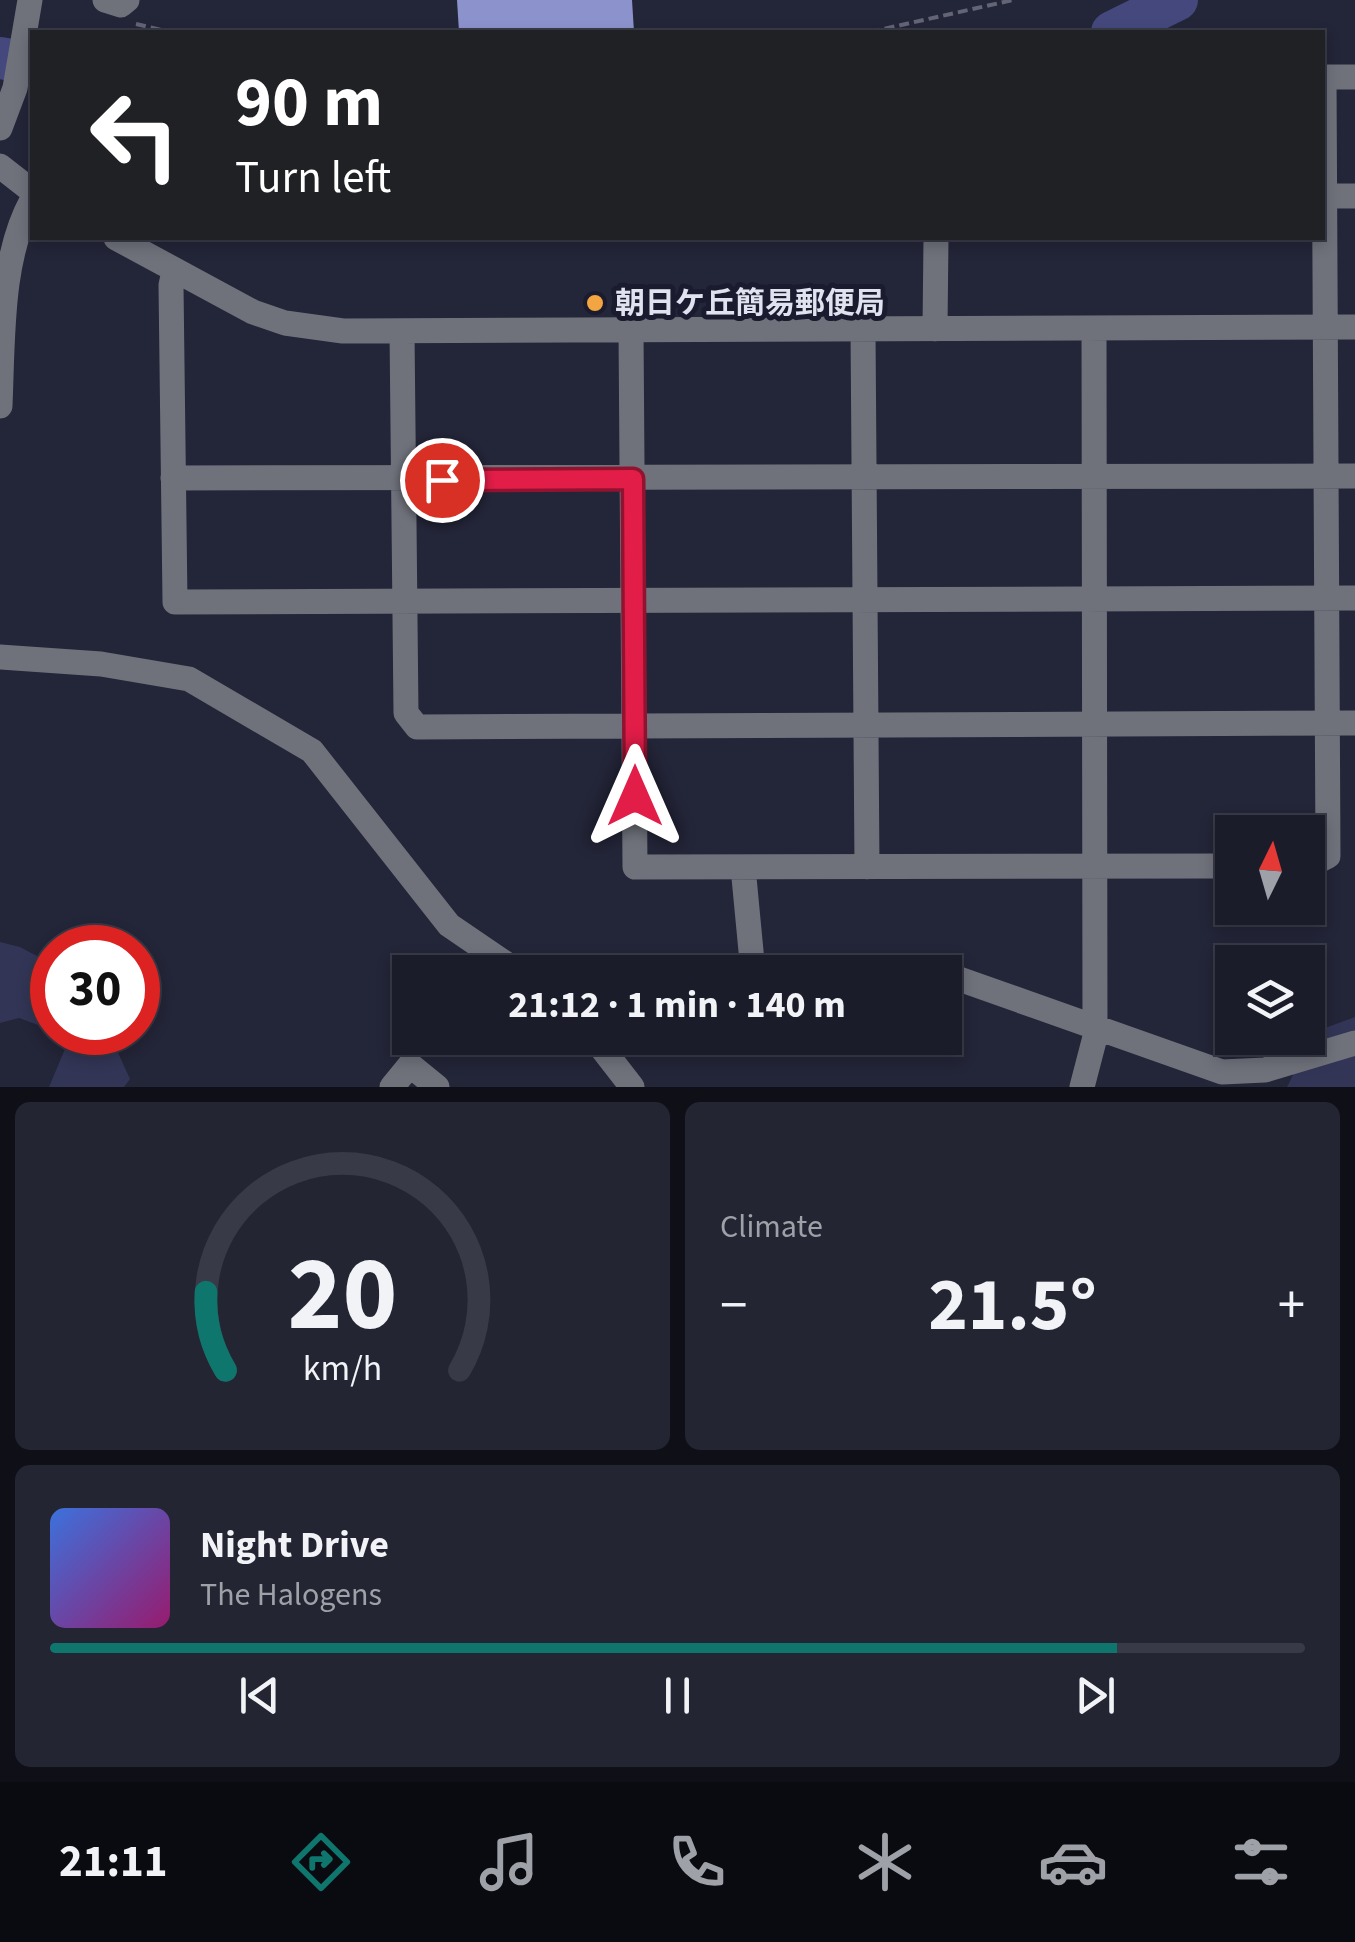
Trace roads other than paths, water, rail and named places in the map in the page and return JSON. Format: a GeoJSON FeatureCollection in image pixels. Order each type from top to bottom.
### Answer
{"type":"FeatureCollection","features":[{"type":"Feature","properties":{"kind":"street"},"geometry":{"type":"LineString","coordinates":[[0,128],[14,88],[30,0]]}},
{"type":"Feature","properties":{"kind":"street"},"geometry":{"type":"LineString","coordinates":[[1325,77],[1355,77]]}},
{"type":"Feature","properties":{"kind":"street"},"geometry":{"type":"LineString","coordinates":[[0,166],[30,189]]}},
{"type":"Feature","properties":{"kind":"street"},"geometry":{"type":"LineString","coordinates":[[1325,196],[1355,196]]}},
{"type":"Feature","properties":{"kind":"street"},"geometry":{"type":"LineString","coordinates":[[0,406],[5,272],[19,221],[30,203]]}},
{"type":"Feature","properties":{"kind":"street"},"geometry":{"type":"LineString","coordinates":[[120,240],[252,312],[285,323],[344,331],[1355,327]]}},
{"type":"Feature","properties":{"kind":"street"},"geometry":{"type":"LineString","coordinates":[[935,329],[936,240]]}},
{"type":"Feature","properties":{"kind":"street"},"geometry":{"type":"LineString","coordinates":[[1324,240],[1328,723],[1325,858]]}},
{"type":"Feature","properties":{"kind":"street"},"geometry":{"type":"LineString","coordinates":[[174,271],[171,285],[175,602],[1355,598]]}},
{"type":"Feature","properties":{"kind":"street"},"geometry":{"type":"LineString","coordinates":[[1082,1087],[1095,1028],[1094,328]]}},
{"type":"Feature","properties":{"kind":"street"},"geometry":{"type":"LineString","coordinates":[[863,329],[867,866]]}},
{"type":"Feature","properties":{"kind":"street"},"geometry":{"type":"LineString","coordinates":[[631,330],[635,867],[1215,866]]}},
{"type":"Feature","properties":{"kind":"street"},"geometry":{"type":"LineString","coordinates":[[402,332],[406,713],[417,727],[1355,723]]}},
{"type":"Feature","properties":{"kind":"street"},"geometry":{"type":"LineString","coordinates":[[173,478],[1355,476]]}},
{"type":"Feature","properties":{"kind":"street"},"geometry":{"type":"LineString","coordinates":[[0,657],[101,664],[189,678],[312,750],[450,925],[493,955]]}},
{"type":"Feature","properties":{"kind":"street"},"geometry":{"type":"LineString","coordinates":[[742,867],[751,955]]}},
{"type":"Feature","properties":{"kind":"street"},"geometry":{"type":"LineString","coordinates":[[962,980],[1222,1072],[1265,1070],[1355,1043]]}},
{"type":"Feature","properties":{"kind":"street"},"geometry":{"type":"LineString","coordinates":[[607,1055],[632,1087]]}},
{"type":"Feature","properties":{"kind":"street"},"geometry":{"type":"LineString","coordinates":[[392,1087],[410,1065],[437,1087]]}},
{"type":"Feature","properties":{"kind":"waterway"},"geometry":{"type":"LineString","coordinates":[[1116,30],[1177,0]]}},
{"type":"Feature","properties":{"kind":"waterway"},"geometry":{"type":"LineString","coordinates":[[0,58],[30,64]]}},
{"type":"Feature","properties":{"kind":"place","name":"朝日ケ丘簡易郵便局"},"geometry":{"type":"Point","coordinates":[595,303]}}]}
